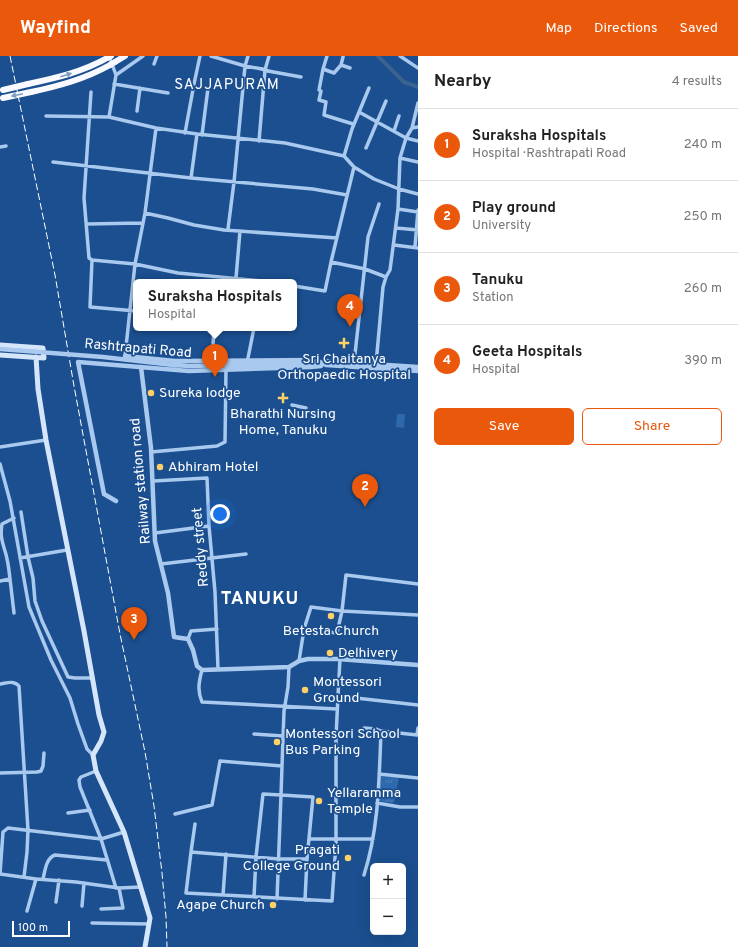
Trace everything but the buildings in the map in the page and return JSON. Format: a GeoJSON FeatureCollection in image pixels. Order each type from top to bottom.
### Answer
{"type":"FeatureCollection","features":[{"type":"Feature","properties":{"kind":"highway"},"geometry":{"type":"LineString","coordinates":[[1,90],[57,78],[93,67],[110,56]]}},
{"type":"Feature","properties":{"kind":"highway"},"geometry":{"type":"LineString","coordinates":[[2,99],[61,86],[96,73],[125,56]]}},
{"type":"Feature","properties":{"kind":"main road"},"geometry":{"type":"LineString","coordinates":[[0,345],[43,348],[44,358],[0,354]]}},
{"type":"Feature","properties":{"kind":"main road"},"geometry":{"type":"LineString","coordinates":[[36,357],[38,389],[46,440],[104,732],[93,755],[96,771],[124,832],[150,918],[145,947]]}},
{"type":"Feature","properties":{"kind":"street"},"geometry":{"type":"LineString","coordinates":[[109,118],[116,75],[110,56]]}},
{"type":"Feature","properties":{"kind":"street"},"geometry":{"type":"LineString","coordinates":[[116,75],[143,56]]}},
{"type":"Feature","properties":{"kind":"street"},"geometry":{"type":"LineString","coordinates":[[154,64],[156,56]]}},
{"type":"Feature","properties":{"kind":"street"},"geometry":{"type":"LineString","coordinates":[[185,133],[200,56]]}},
{"type":"Feature","properties":{"kind":"street"},"geometry":{"type":"LineString","coordinates":[[213,56],[245,66],[301,77]]}},
{"type":"Feature","properties":{"kind":"street"},"geometry":{"type":"LineString","coordinates":[[228,229],[239,139],[245,66],[248,56]]}},
{"type":"Feature","properties":{"kind":"street"},"geometry":{"type":"LineString","coordinates":[[259,141],[265,70],[269,56]]}},
{"type":"Feature","properties":{"kind":"street"},"geometry":{"type":"LineString","coordinates":[[328,56],[323,69],[319,90],[321,91],[319,100],[326,102],[324,115],[353,124]]}},
{"type":"Feature","properties":{"kind":"street"},"geometry":{"type":"LineString","coordinates":[[400,56],[418,67]]}},
{"type":"Feature","properties":{"kind":"street"},"geometry":{"type":"LineString","coordinates":[[323,69],[334,73],[341,65],[343,57]]}},
{"type":"Feature","properties":{"kind":"street"},"geometry":{"type":"LineString","coordinates":[[341,65],[350,68]]}},
{"type":"Feature","properties":{"kind":"street"},"geometry":{"type":"LineString","coordinates":[[114,84],[168,93]]}},
{"type":"Feature","properties":{"kind":"street"},"geometry":{"type":"LineString","coordinates":[[137,111],[140,88]]}},
{"type":"Feature","properties":{"kind":"street"},"geometry":{"type":"LineString","coordinates":[[202,135],[208,88]]}},
{"type":"Feature","properties":{"kind":"street"},"geometry":{"type":"LineString","coordinates":[[344,156],[353,124],[369,88]]}},
{"type":"Feature","properties":{"kind":"street"},"geometry":{"type":"LineString","coordinates":[[91,92],[84,198],[89,258],[92,260],[90,307],[131,310]]}},
{"type":"Feature","properties":{"kind":"street"},"geometry":{"type":"LineString","coordinates":[[366,148],[386,101]]}},
{"type":"Feature","properties":{"kind":"street"},"geometry":{"type":"LineString","coordinates":[[376,364],[383,286],[390,270],[394,246],[400,189],[400,158],[406,138],[412,128],[418,104]]}},
{"type":"Feature","properties":{"kind":"street"},"geometry":{"type":"LineString","coordinates":[[359,112],[406,138],[418,141]]}},
{"type":"Feature","properties":{"kind":"street"},"geometry":{"type":"LineString","coordinates":[[46,116],[90,116],[109,118],[185,133],[285,143],[344,156],[354,167],[374,179],[418,194]]}},
{"type":"Feature","properties":{"kind":"street"},"geometry":{"type":"LineString","coordinates":[[394,131],[400,116]]}},
{"type":"Feature","properties":{"kind":"street"},"geometry":{"type":"LineString","coordinates":[[412,128],[418,127]]}},
{"type":"Feature","properties":{"kind":"street"},"geometry":{"type":"LineString","coordinates":[[134,279],[142,223],[145,214],[156,128]]}},
{"type":"Feature","properties":{"kind":"street"},"geometry":{"type":"LineString","coordinates":[[191,178],[197,134]]}},
{"type":"Feature","properties":{"kind":"street"},"geometry":{"type":"LineString","coordinates":[[0,148],[6,146]]}},
{"type":"Feature","properties":{"kind":"street"},"geometry":{"type":"LineString","coordinates":[[400,158],[418,162]]}},
{"type":"Feature","properties":{"kind":"street"},"geometry":{"type":"LineString","coordinates":[[53,162],[150,174],[313,189],[347,195]]}},
{"type":"Feature","properties":{"kind":"street"},"geometry":{"type":"LineString","coordinates":[[297,286],[325,291],[354,167]]}},
{"type":"Feature","properties":{"kind":"street"},"geometry":{"type":"LineString","coordinates":[[354,363],[368,236],[379,204]]}},
{"type":"Feature","properties":{"kind":"street"},"geometry":{"type":"LineString","coordinates":[[394,246],[416,247],[418,212],[398,209]]}},
{"type":"Feature","properties":{"kind":"street"},"geometry":{"type":"LineString","coordinates":[[145,214],[224,230],[228,229],[337,238]]}},
{"type":"Feature","properties":{"kind":"street"},"geometry":{"type":"LineString","coordinates":[[86,224],[142,223]]}},
{"type":"Feature","properties":{"kind":"street"},"geometry":{"type":"LineString","coordinates":[[396,228],[417,230]]}},
{"type":"Feature","properties":{"kind":"street"},"geometry":{"type":"LineString","coordinates":[[236,278],[240,231]]}},
{"type":"Feature","properties":{"kind":"street"},"geometry":{"type":"LineString","coordinates":[[92,260],[135,264],[178,273],[242,279]]}},
{"type":"Feature","properties":{"kind":"street"},"geometry":{"type":"LineString","coordinates":[[331,262],[365,269],[386,277]]}},
{"type":"Feature","properties":{"kind":"street"},"geometry":{"type":"LineString","coordinates":[[133,287],[125,356],[175,361],[322,363],[326,361],[418,367]]}},
{"type":"Feature","properties":{"kind":"street"},"geometry":{"type":"LineString","coordinates":[[212,362],[214,331]]}},
{"type":"Feature","properties":{"kind":"street"},"geometry":{"type":"LineString","coordinates":[[248,362],[253,331]]}},
{"type":"Feature","properties":{"kind":"street","name":"Rashtrapati Road"},"geometry":{"type":"LineString","coordinates":[[0,349],[103,357],[173,365],[212,362]]}},
{"type":"Feature","properties":{"kind":"street"},"geometry":{"type":"LineString","coordinates":[[116,501],[104,494],[78,362],[170,371],[311,368],[320,366],[322,363]]}},
{"type":"Feature","properties":{"kind":"street"},"geometry":{"type":"LineString","coordinates":[[322,363],[326,365],[418,371]]}},
{"type":"Feature","properties":{"kind":"street","name":"Railway station road"},"geometry":{"type":"LineString","coordinates":[[141,367],[151,452],[155,541],[168,593],[174,637],[188,639]]}},
{"type":"Feature","properties":{"kind":"street"},"geometry":{"type":"LineString","coordinates":[[151,452],[217,446],[225,442],[226,369]]}},
{"type":"Feature","properties":{"kind":"street"},"geometry":{"type":"LineString","coordinates":[[292,405],[306,408]]}},
{"type":"Feature","properties":{"kind":"street"},"geometry":{"type":"LineString","coordinates":[[0,446],[46,440]]}},
{"type":"Feature","properties":{"kind":"street"},"geometry":{"type":"LineString","coordinates":[[0,464],[14,518],[29,607],[60,680],[70,698],[87,749],[93,755]]}},
{"type":"Feature","properties":{"kind":"street","name":"Reddy street"},"geometry":{"type":"LineString","coordinates":[[153,481],[207,478],[209,526],[216,592],[218,669]]}},
{"type":"Feature","properties":{"kind":"street"},"geometry":{"type":"LineString","coordinates":[[21,512],[33,578],[35,601],[42,621],[68,677],[93,678]]}},
{"type":"Feature","properties":{"kind":"street"},"geometry":{"type":"LineString","coordinates":[[14,518],[2,524],[0,531],[0,542],[5,550],[14,613]]}},
{"type":"Feature","properties":{"kind":"street"},"geometry":{"type":"LineString","coordinates":[[155,534],[209,526]]}},
{"type":"Feature","properties":{"kind":"street"},"geometry":{"type":"LineString","coordinates":[[20,558],[67,550]]}},
{"type":"Feature","properties":{"kind":"street"},"geometry":{"type":"LineString","coordinates":[[161,564],[246,554]]}},
{"type":"Feature","properties":{"kind":"street"},"geometry":{"type":"LineString","coordinates":[[304,629],[337,633],[342,611],[346,575],[418,584]]}},
{"type":"Feature","properties":{"kind":"street"},"geometry":{"type":"LineString","coordinates":[[0,580],[10,579]]}},
{"type":"Feature","properties":{"kind":"street"},"geometry":{"type":"LineString","coordinates":[[299,661],[304,629],[311,606],[342,611],[418,615]]}},
{"type":"Feature","properties":{"kind":"street"},"geometry":{"type":"LineString","coordinates":[[217,629],[191,631],[188,639],[193,650],[197,666],[202,670],[289,666],[299,661],[308,659],[340,659],[418,665]]}},
{"type":"Feature","properties":{"kind":"street"},"geometry":{"type":"LineString","coordinates":[[195,824],[186,893],[332,901],[336,839],[336,737],[340,659]]}},
{"type":"Feature","properties":{"kind":"street"},"geometry":{"type":"LineString","coordinates":[[277,899],[283,736],[289,666]]}},
{"type":"Feature","properties":{"kind":"street"},"geometry":{"type":"LineString","coordinates":[[202,670],[199,682],[199,695],[202,702],[337,709]]}},
{"type":"Feature","properties":{"kind":"street"},"geometry":{"type":"LineString","coordinates":[[0,684],[12,682],[19,686],[28,830],[24,877]]}},
{"type":"Feature","properties":{"kind":"street"},"geometry":{"type":"LineString","coordinates":[[338,696],[418,705]]}},
{"type":"Feature","properties":{"kind":"street"},"geometry":{"type":"LineString","coordinates":[[364,728],[418,735],[418,728]]}},
{"type":"Feature","properties":{"kind":"street"},"geometry":{"type":"LineString","coordinates":[[364,875],[371,852],[373,839],[377,803],[381,731]]}},
{"type":"Feature","properties":{"kind":"street"},"geometry":{"type":"LineString","coordinates":[[254,734],[283,736]]}},
{"type":"Feature","properties":{"kind":"street"},"geometry":{"type":"LineString","coordinates":[[0,773],[41,771],[44,753]]}},
{"type":"Feature","properties":{"kind":"street"},"geometry":{"type":"LineString","coordinates":[[175,814],[212,805],[220,761],[282,766]]}},
{"type":"Feature","properties":{"kind":"street"},"geometry":{"type":"LineString","coordinates":[[96,771],[81,777],[79,780],[80,787],[101,839],[107,860],[118,888],[123,908],[101,909]]}},
{"type":"Feature","properties":{"kind":"street"},"geometry":{"type":"LineString","coordinates":[[379,774],[418,778]]}},
{"type":"Feature","properties":{"kind":"street"},"geometry":{"type":"LineString","coordinates":[[254,897],[256,857],[263,794],[281,795],[313,797],[305,900]]}},
{"type":"Feature","properties":{"kind":"street"},"geometry":{"type":"LineString","coordinates":[[377,803],[400,807],[418,807]]}},
{"type":"Feature","properties":{"kind":"street"},"geometry":{"type":"LineString","coordinates":[[68,813],[90,810]]}},
{"type":"Feature","properties":{"kind":"street"},"geometry":{"type":"LineString","coordinates":[[124,832],[101,839],[8,828],[4,832],[0,874],[118,888],[141,887]]}},
{"type":"Feature","properties":{"kind":"street"},"geometry":{"type":"LineString","coordinates":[[309,839],[373,839]]}},
{"type":"Feature","properties":{"kind":"street"},"geometry":{"type":"LineString","coordinates":[[191,852],[279,859],[307,859]]}},
{"type":"Feature","properties":{"kind":"street"},"geometry":{"type":"LineString","coordinates":[[43,879],[48,859],[54,854],[107,860]]}},
{"type":"Feature","properties":{"kind":"street"},"geometry":{"type":"LineString","coordinates":[[223,895],[226,854]]}},
{"type":"Feature","properties":{"kind":"street"},"geometry":{"type":"LineString","coordinates":[[27,911],[36,879]]}},
{"type":"Feature","properties":{"kind":"street"},"geometry":{"type":"LineString","coordinates":[[56,902],[60,880]]}},
{"type":"Feature","properties":{"kind":"street"},"geometry":{"type":"LineString","coordinates":[[82,906],[84,883]]}},
{"type":"Feature","properties":{"kind":"street"},"geometry":{"type":"LineString","coordinates":[[92,923],[149,924]]}},
{"type":"Feature","properties":{"kind":"green space"},"geometry":{"type":"Polygon","coordinates":[[[397,414],[405,414],[404,428],[396,427],[397,414]]]}},
{"type":"Feature","properties":{"kind":"green space"},"geometry":{"type":"Polygon","coordinates":[[[381,776],[399,777],[394,803],[379,801],[381,776]]]}},
{"type":"Feature","properties":{"kind":"waterway"},"geometry":{"type":"LineString","coordinates":[[378,56],[404,82],[418,87]]}},
{"type":"Feature","properties":{"kind":"railway"},"geometry":{"type":"LineString","coordinates":[[10,56],[55,275],[120,634],[145,752],[154,806],[162,873],[167,947]]}},
{"type":"Feature","properties":{"kind":"place","name":"Geeta Hospitals"},"geometry":{"type":"Point","coordinates":[350,327]}},
{"type":"Feature","properties":{"kind":"place","name":"Sri Chaitanya Orthopaedic Hospital"},"geometry":{"type":"Point","coordinates":[344,343]}},
{"type":"Feature","properties":{"kind":"place","name":"Suraksha Hospitals"},"geometry":{"type":"Point","coordinates":[215,377]}},
{"type":"Feature","properties":{"kind":"place","name":"Sureka lodge"},"geometry":{"type":"Point","coordinates":[151,393]}},
{"type":"Feature","properties":{"kind":"place","name":"Bharathi Nursing Home, Tanuku"},"geometry":{"type":"Point","coordinates":[283,398]}},
{"type":"Feature","properties":{"kind":"place","name":"Abhiram Hotel"},"geometry":{"type":"Point","coordinates":[160,467]}},
{"type":"Feature","properties":{"kind":"place","name":"Play ground"},"geometry":{"type":"Point","coordinates":[365,507]}},
{"type":"Feature","properties":{"kind":"place","name":"Betesta Church"},"geometry":{"type":"Point","coordinates":[331,616]}},
{"type":"Feature","properties":{"kind":"place","name":"Tanuku"},"geometry":{"type":"Point","coordinates":[134,640]}},
{"type":"Feature","properties":{"kind":"place","name":"Delhivery"},"geometry":{"type":"Point","coordinates":[330,653]}},
{"type":"Feature","properties":{"kind":"place","name":"Montessori Ground"},"geometry":{"type":"Point","coordinates":[305,690]}},
{"type":"Feature","properties":{"kind":"place","name":"Montessori School Bus Parking"},"geometry":{"type":"Point","coordinates":[277,742]}},
{"type":"Feature","properties":{"kind":"place","name":"Yellaramma Temple"},"geometry":{"type":"Point","coordinates":[319,801]}},
{"type":"Feature","properties":{"kind":"place","name":"Pragati College Ground"},"geometry":{"type":"Point","coordinates":[348,858]}},
{"type":"Feature","properties":{"kind":"place","name":"Agape Church"},"geometry":{"type":"Point","coordinates":[273,905]}},
{"type":"Feature","properties":{"kind":"district","name":"SAJJAPURAM"},"geometry":{"type":"Point","coordinates":[227,85]}},
{"type":"Feature","properties":{"kind":"district","name":"TANUKU"},"geometry":{"type":"Point","coordinates":[260,599]}}]}
